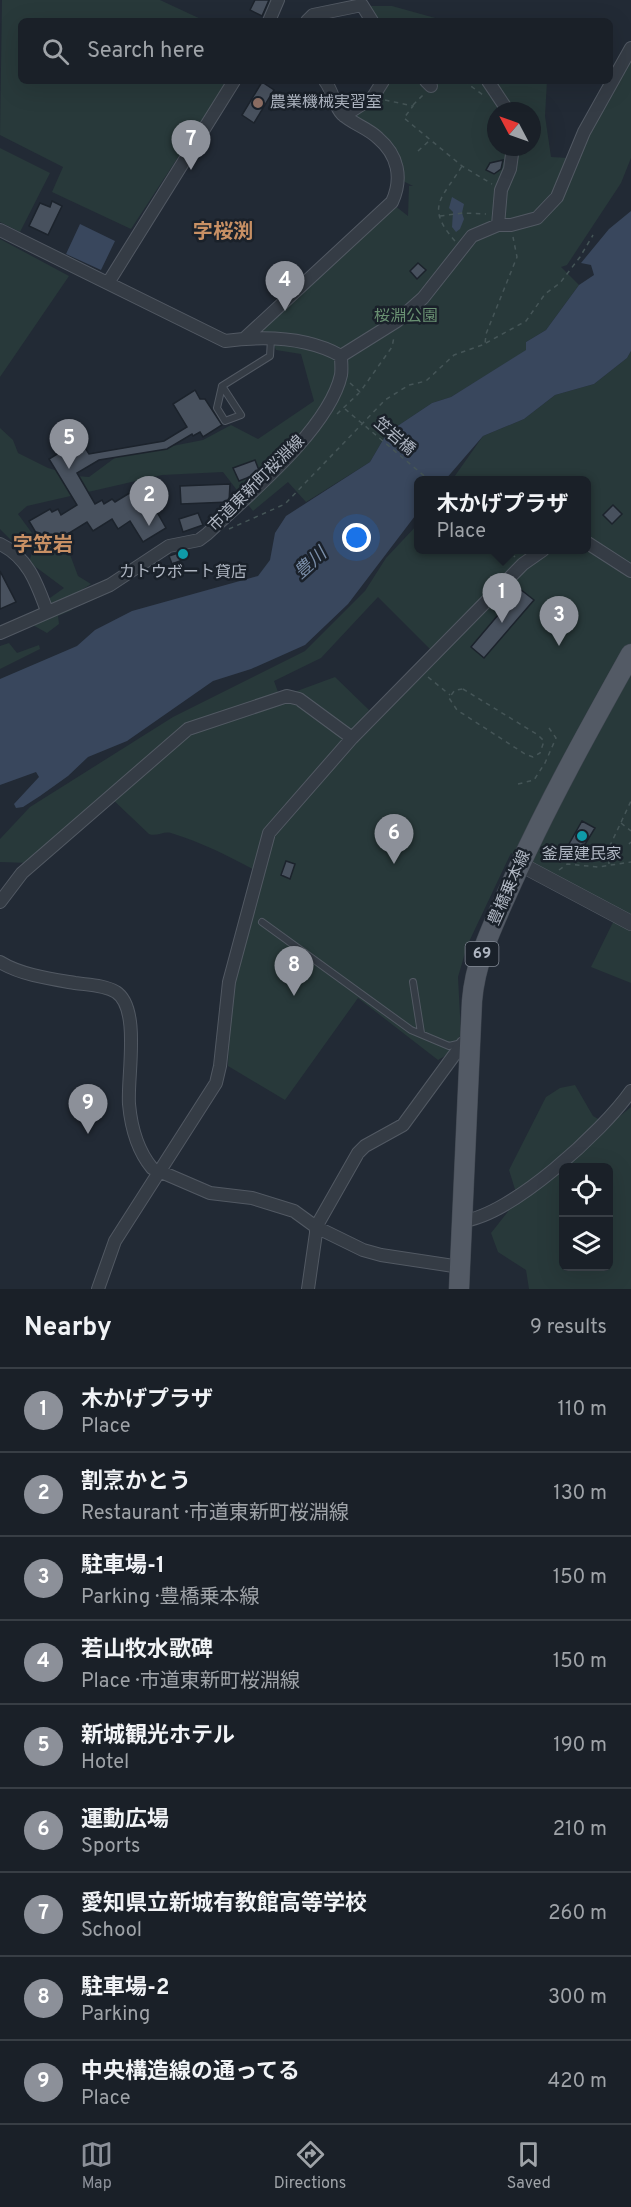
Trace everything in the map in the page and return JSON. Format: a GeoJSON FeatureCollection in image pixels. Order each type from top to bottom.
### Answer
{"type":"FeatureCollection","features":[{"type":"Feature","properties":{"kind":"main road","name":"豊橋乗本線"},"geometry":{"type":"LineString","coordinates":[[459,1289],[466,1042],[473,990],[482,953],[520,864],[565,773],[631,654]]}},
{"type":"Feature","properties":{"kind":"street"},"geometry":{"type":"LineString","coordinates":[[270,18],[278,0]]}},
{"type":"Feature","properties":{"kind":"street"},"geometry":{"type":"LineString","coordinates":[[310,18],[313,15],[363,5],[370,18]]}},
{"type":"Feature","properties":{"kind":"street"},"geometry":{"type":"LineString","coordinates":[[613,80],[631,48]]}},
{"type":"Feature","properties":{"kind":"street"},"geometry":{"type":"LineString","coordinates":[[108,283],[232,84]]}},
{"type":"Feature","properties":{"kind":"street"},"geometry":{"type":"LineString","coordinates":[[245,338],[392,201],[398,189],[396,159],[378,137],[344,116],[338,109],[328,84]]}},
{"type":"Feature","properties":{"kind":"street"},"geometry":{"type":"LineString","coordinates":[[344,116],[372,96],[381,84]]}},
{"type":"Feature","properties":{"kind":"street"},"geometry":{"type":"LineString","coordinates":[[490,84],[502,102]]}},
{"type":"Feature","properties":{"kind":"street"},"geometry":{"type":"LineString","coordinates":[[0,230],[225,341],[245,338],[272,339],[325,347],[341,356],[397,321],[447,271],[472,236],[502,221],[537,218],[557,197],[584,132],[611,84]]}},
{"type":"Feature","properties":{"kind":"street"},"geometry":{"type":"LineString","coordinates":[[502,221],[501,190],[510,169],[512,156]]}},
{"type":"Feature","properties":{"kind":"street","name":"市道東新町桜淵線"},"geometry":{"type":"LineString","coordinates":[[0,633],[110,585],[169,546],[192,542],[207,534],[270,475],[312,428],[331,398],[341,374],[341,356]]}},
{"type":"Feature","properties":{"kind":"street"},"geometry":{"type":"LineString","coordinates":[[0,544],[12,550],[32,574],[47,611]]}},
{"type":"Feature","properties":{"kind":"street"},"geometry":{"type":"LineString","coordinates":[[591,545],[631,571]]}},
{"type":"Feature","properties":{"kind":"street"},"geometry":{"type":"LineString","coordinates":[[98,1289],[115,1241],[158,1170],[216,1083],[229,982],[269,832],[351,738],[524,564],[537,554]]}},
{"type":"Feature","properties":{"kind":"street"},"geometry":{"type":"LineString","coordinates":[[0,902],[22,873],[188,729],[287,696],[299,699],[351,738]]}},
{"type":"Feature","properties":{"kind":"street"},"geometry":{"type":"LineString","coordinates":[[520,864],[631,923]]}},
{"type":"Feature","properties":{"kind":"street"},"geometry":{"type":"LineString","coordinates":[[0,962],[50,979],[101,986],[117,993],[125,1001],[130,1019],[129,1104],[134,1130],[148,1163],[158,1170],[210,1193],[252,1198],[294,1211],[316,1227],[363,1250],[381,1255],[460,1267]]}},
{"type":"Feature","properties":{"kind":"street"},"geometry":{"type":"LineString","coordinates":[[308,1289],[316,1227],[358,1153],[365,1146],[403,1125],[466,1042]]}},
{"type":"Feature","properties":{"kind":"street"},"geometry":{"type":"LineString","coordinates":[[462,1221],[471,1220],[500,1206],[540,1181],[580,1146],[631,1091]]}},
{"type":"Feature","properties":{"kind":"lane"},"geometry":{"type":"LineString","coordinates":[[222,386],[241,415],[225,421],[217,408],[222,386],[270,356],[272,339]]}},
{"type":"Feature","properties":{"kind":"lane"},"geometry":{"type":"LineString","coordinates":[[262,922],[396,1019],[449,1046],[466,1042]]}},
{"type":"Feature","properties":{"kind":"lane"},"geometry":{"type":"LineString","coordinates":[[413,982],[421,1033]]}},
{"type":"Feature","properties":{"kind":"path"},"geometry":{"type":"LineString","coordinates":[[429,84],[404,118],[462,166],[501,190]]}},
{"type":"Feature","properties":{"kind":"path"},"geometry":{"type":"LineString","coordinates":[[372,96],[413,106]]}},
{"type":"Feature","properties":{"kind":"path"},"geometry":{"type":"LineString","coordinates":[[418,151],[430,140]]}},
{"type":"Feature","properties":{"kind":"path"},"geometry":{"type":"LineString","coordinates":[[462,166],[442,191],[437,205],[438,216],[454,240],[463,246]]}},
{"type":"Feature","properties":{"kind":"path"},"geometry":{"type":"LineString","coordinates":[[438,216],[463,213],[502,221],[517,257],[486,334],[485,344]]}},
{"type":"Feature","properties":{"kind":"path"},"geometry":{"type":"LineString","coordinates":[[207,534],[233,528],[285,504],[385,400],[409,385],[426,381],[454,355],[485,344],[526,321],[545,294],[560,283],[594,235]]}},
{"type":"Feature","properties":{"kind":"path"},"geometry":{"type":"LineString","coordinates":[[341,374],[360,392],[392,347],[397,321]]}},
{"type":"Feature","properties":{"kind":"path","name":"笠岩橋"},"geometry":{"type":"LineString","coordinates":[[360,392],[345,409],[424,476]]}},
{"type":"Feature","properties":{"kind":"path"},"geometry":{"type":"LineString","coordinates":[[421,670],[450,695]]}},
{"type":"Feature","properties":{"kind":"path"},"geometry":{"type":"LineString","coordinates":[[463,689],[538,735],[544,741],[540,753],[533,757],[525,754],[450,704],[450,695],[455,690],[463,689]]}},
{"type":"Feature","properties":{"kind":"path"},"geometry":{"type":"LineString","coordinates":[[518,784],[534,780],[548,757],[556,738],[549,728]]}},
{"type":"Feature","properties":{"kind":"path"},"geometry":{"type":"LineString","coordinates":[[540,753],[548,757]]}},
{"type":"Feature","properties":{"kind":"path"},"geometry":{"type":"LineString","coordinates":[[609,865],[608,850],[631,801]]}},
{"type":"Feature","properties":{"kind":"path"},"geometry":{"type":"LineString","coordinates":[[620,823],[631,831]]}},
{"type":"Feature","properties":{"kind":"path"},"geometry":{"type":"LineString","coordinates":[[553,881],[560,869],[567,864],[580,867],[631,862]]}},
{"type":"Feature","properties":{"kind":"green space"},"geometry":{"type":"Polygon","coordinates":[[[2,0],[160,0],[199,18],[18,18],[18,84],[226,84],[131,229],[52,192],[63,167],[0,135],[2,0]]]}},
{"type":"Feature","properties":{"kind":"green space"},"geometry":{"type":"Polygon","coordinates":[[[364,6],[392,6],[435,18],[371,18],[364,6]]]}},
{"type":"Feature","properties":{"kind":"green space","name":"桜淵公園"},"geometry":{"type":"Polygon","coordinates":[[[631,57],[631,158],[621,183],[567,265],[561,267],[579,285],[546,330],[526,342],[527,350],[451,397],[432,403],[387,433],[370,462],[306,502],[288,482],[253,511],[223,472],[162,475],[27,506],[18,514],[37,540],[66,544],[78,576],[91,584],[74,595],[72,610],[58,616],[59,624],[47,633],[31,624],[40,605],[64,588],[29,562],[33,550],[22,538],[13,542],[0,529],[0,428],[13,440],[18,453],[48,468],[76,476],[89,477],[116,457],[203,440],[231,425],[258,439],[314,401],[301,354],[276,350],[271,339],[250,336],[394,205],[408,216],[409,186],[413,186],[403,181],[399,158],[348,117],[382,84],[547,84],[545,116],[551,157],[568,158],[631,57]]]}},
{"type":"Feature","properties":{"kind":"green space"},"geometry":{"type":"Polygon","coordinates":[[[0,148],[50,173],[20,232],[0,222],[0,148]]]}},
{"type":"Feature","properties":{"kind":"green space"},"geometry":{"type":"Polygon","coordinates":[[[0,239],[69,276],[0,377],[0,239]]]}},
{"type":"Feature","properties":{"kind":"green space"},"geometry":{"type":"Polygon","coordinates":[[[631,351],[631,983],[591,967],[618,912],[511,853],[467,946],[458,977],[461,1034],[450,1053],[438,1060],[358,998],[285,1100],[228,1066],[230,1001],[262,874],[218,851],[183,837],[168,833],[149,834],[108,795],[29,863],[0,862],[0,839],[30,807],[173,717],[305,651],[365,591],[386,558],[414,528],[414,554],[591,554],[591,476],[455,476],[483,436],[524,419],[555,395],[594,384],[627,358],[631,351]],[[378,597],[321,658],[274,681],[278,692],[297,691],[335,677],[369,710],[352,733],[352,744],[440,655],[431,650],[378,597]]]}},
{"type":"Feature","properties":{"kind":"green space"},"geometry":{"type":"Polygon","coordinates":[[[9,643],[17,653],[39,645],[40,649],[0,669],[0,646],[9,643]]]}},
{"type":"Feature","properties":{"kind":"green space"},"geometry":{"type":"Polygon","coordinates":[[[575,1085],[593,1116],[609,1125],[631,1107],[631,1289],[529,1289],[526,1270],[498,1252],[491,1233],[518,1199],[509,1170],[546,1097],[560,1088],[575,1085]]]}},
{"type":"Feature","properties":{"kind":"water"},"geometry":{"type":"Polygon","coordinates":[[[452,197],[464,204],[462,213],[464,219],[460,229],[456,232],[452,227],[453,212],[449,208],[452,197]]]}},
{"type":"Feature","properties":{"kind":"water","name":"豊川"},"geometry":{"type":"Polygon","coordinates":[[[631,211],[631,351],[627,358],[594,384],[555,395],[524,419],[483,436],[448,476],[414,476],[414,517],[348,604],[305,645],[251,669],[213,681],[127,741],[88,757],[68,776],[40,796],[23,807],[16,808],[14,804],[39,777],[36,772],[0,785],[0,679],[77,646],[95,630],[132,611],[258,576],[270,560],[275,533],[286,516],[370,462],[387,433],[432,403],[451,397],[526,350],[526,342],[546,330],[579,285],[594,275],[591,265],[581,263],[609,229],[631,211]]]}},
{"type":"Feature","properties":{"kind":"water"},"geometry":{"type":"Polygon","coordinates":[[[80,224],[115,241],[101,270],[66,254],[80,224]]]}},
{"type":"Feature","properties":{"kind":"building"},"geometry":{"type":"Polygon","coordinates":[[[255,0],[269,0],[262,16],[250,10],[255,0]]]}},
{"type":"Feature","properties":{"kind":"building","name":"農業機械実習室"},"geometry":{"type":"Polygon","coordinates":[[[261,84],[274,90],[254,123],[242,115],[261,84]]]}},
{"type":"Feature","properties":{"kind":"building"},"geometry":{"type":"Polygon","coordinates":[[[503,160],[501,169],[494,174],[486,170],[490,163],[503,160]]]}},
{"type":"Feature","properties":{"kind":"building"},"geometry":{"type":"Polygon","coordinates":[[[52,201],[62,206],[48,235],[29,226],[40,203],[50,207],[52,201]]]}},
{"type":"Feature","properties":{"kind":"building"},"geometry":{"type":"Polygon","coordinates":[[[418,263],[426,270],[417,279],[410,271],[418,263]]]}},
{"type":"Feature","properties":{"kind":"building"},"geometry":{"type":"Polygon","coordinates":[[[195,390],[200,399],[205,399],[222,425],[203,437],[200,432],[193,436],[192,434],[167,449],[99,460],[77,473],[95,504],[102,500],[104,504],[112,499],[115,502],[141,486],[148,485],[156,497],[151,500],[153,505],[166,528],[143,542],[130,521],[118,529],[112,519],[93,531],[87,522],[45,548],[29,521],[50,509],[52,512],[58,509],[61,515],[77,505],[49,459],[80,440],[89,454],[164,441],[187,427],[173,404],[195,390]]]}},
{"type":"Feature","properties":{"kind":"building"},"geometry":{"type":"Polygon","coordinates":[[[255,460],[260,473],[239,481],[233,468],[255,460]]]}},
{"type":"Feature","properties":{"kind":"building"},"geometry":{"type":"Polygon","coordinates":[[[230,484],[229,502],[181,504],[180,486],[230,484]]]}},
{"type":"Feature","properties":{"kind":"building"},"geometry":{"type":"Polygon","coordinates":[[[613,505],[622,514],[612,524],[603,515],[613,505]]]}},
{"type":"Feature","properties":{"kind":"building"},"geometry":{"type":"Polygon","coordinates":[[[198,513],[203,525],[183,532],[179,519],[198,513]]]}},
{"type":"Feature","properties":{"kind":"building"},"geometry":{"type":"Polygon","coordinates":[[[181,552],[185,559],[172,564],[169,556],[181,552]]]}},
{"type":"Feature","properties":{"kind":"building"},"geometry":{"type":"Polygon","coordinates":[[[0,571],[16,602],[0,609],[0,571]]]}},
{"type":"Feature","properties":{"kind":"building"},"geometry":{"type":"Polygon","coordinates":[[[520,589],[534,600],[484,658],[471,647],[520,589]]]}},
{"type":"Feature","properties":{"kind":"building","name":"釜屋建民家"},"geometry":{"type":"Polygon","coordinates":[[[582,821],[595,828],[581,851],[569,844],[582,821]]]}},
{"type":"Feature","properties":{"kind":"building"},"geometry":{"type":"Polygon","coordinates":[[[286,861],[295,864],[290,879],[281,875],[286,861]]]}},
{"type":"Feature","properties":{"kind":"place","name":"農業機械実習室"},"geometry":{"type":"Point","coordinates":[258,103]}},
{"type":"Feature","properties":{"kind":"place","name":"愛知県立新城有教館高等学校"},"geometry":{"type":"Point","coordinates":[191,170]}},
{"type":"Feature","properties":{"kind":"place","name":"若山牧水歌碑"},"geometry":{"type":"Point","coordinates":[285,311]}},
{"type":"Feature","properties":{"kind":"place","name":"新城観光ホテル"},"geometry":{"type":"Point","coordinates":[69,469]}},
{"type":"Feature","properties":{"kind":"place","name":"割烹かとう"},"geometry":{"type":"Point","coordinates":[149,526]}},
{"type":"Feature","properties":{"kind":"place","name":"カトウボート貸店"},"geometry":{"type":"Point","coordinates":[183,554]}},
{"type":"Feature","properties":{"kind":"place","name":"木かげプラザ"},"geometry":{"type":"Point","coordinates":[502,623]}},
{"type":"Feature","properties":{"kind":"place","name":"駐車場-1"},"geometry":{"type":"Point","coordinates":[559,646]}},
{"type":"Feature","properties":{"kind":"place","name":"釜屋建民家"},"geometry":{"type":"Point","coordinates":[582,836]}},
{"type":"Feature","properties":{"kind":"place","name":"運動広場"},"geometry":{"type":"Point","coordinates":[394,864]}},
{"type":"Feature","properties":{"kind":"place","name":"駐車場-2"},"geometry":{"type":"Point","coordinates":[294,996]}},
{"type":"Feature","properties":{"kind":"place","name":"中央構造線の通ってる"},"geometry":{"type":"Point","coordinates":[88,1134]}},
{"type":"Feature","properties":{"kind":"district","name":"字桜渕"},"geometry":{"type":"Point","coordinates":[223,233]}},
{"type":"Feature","properties":{"kind":"district","name":"字笠岩"},"geometry":{"type":"Point","coordinates":[43,546]}}]}
